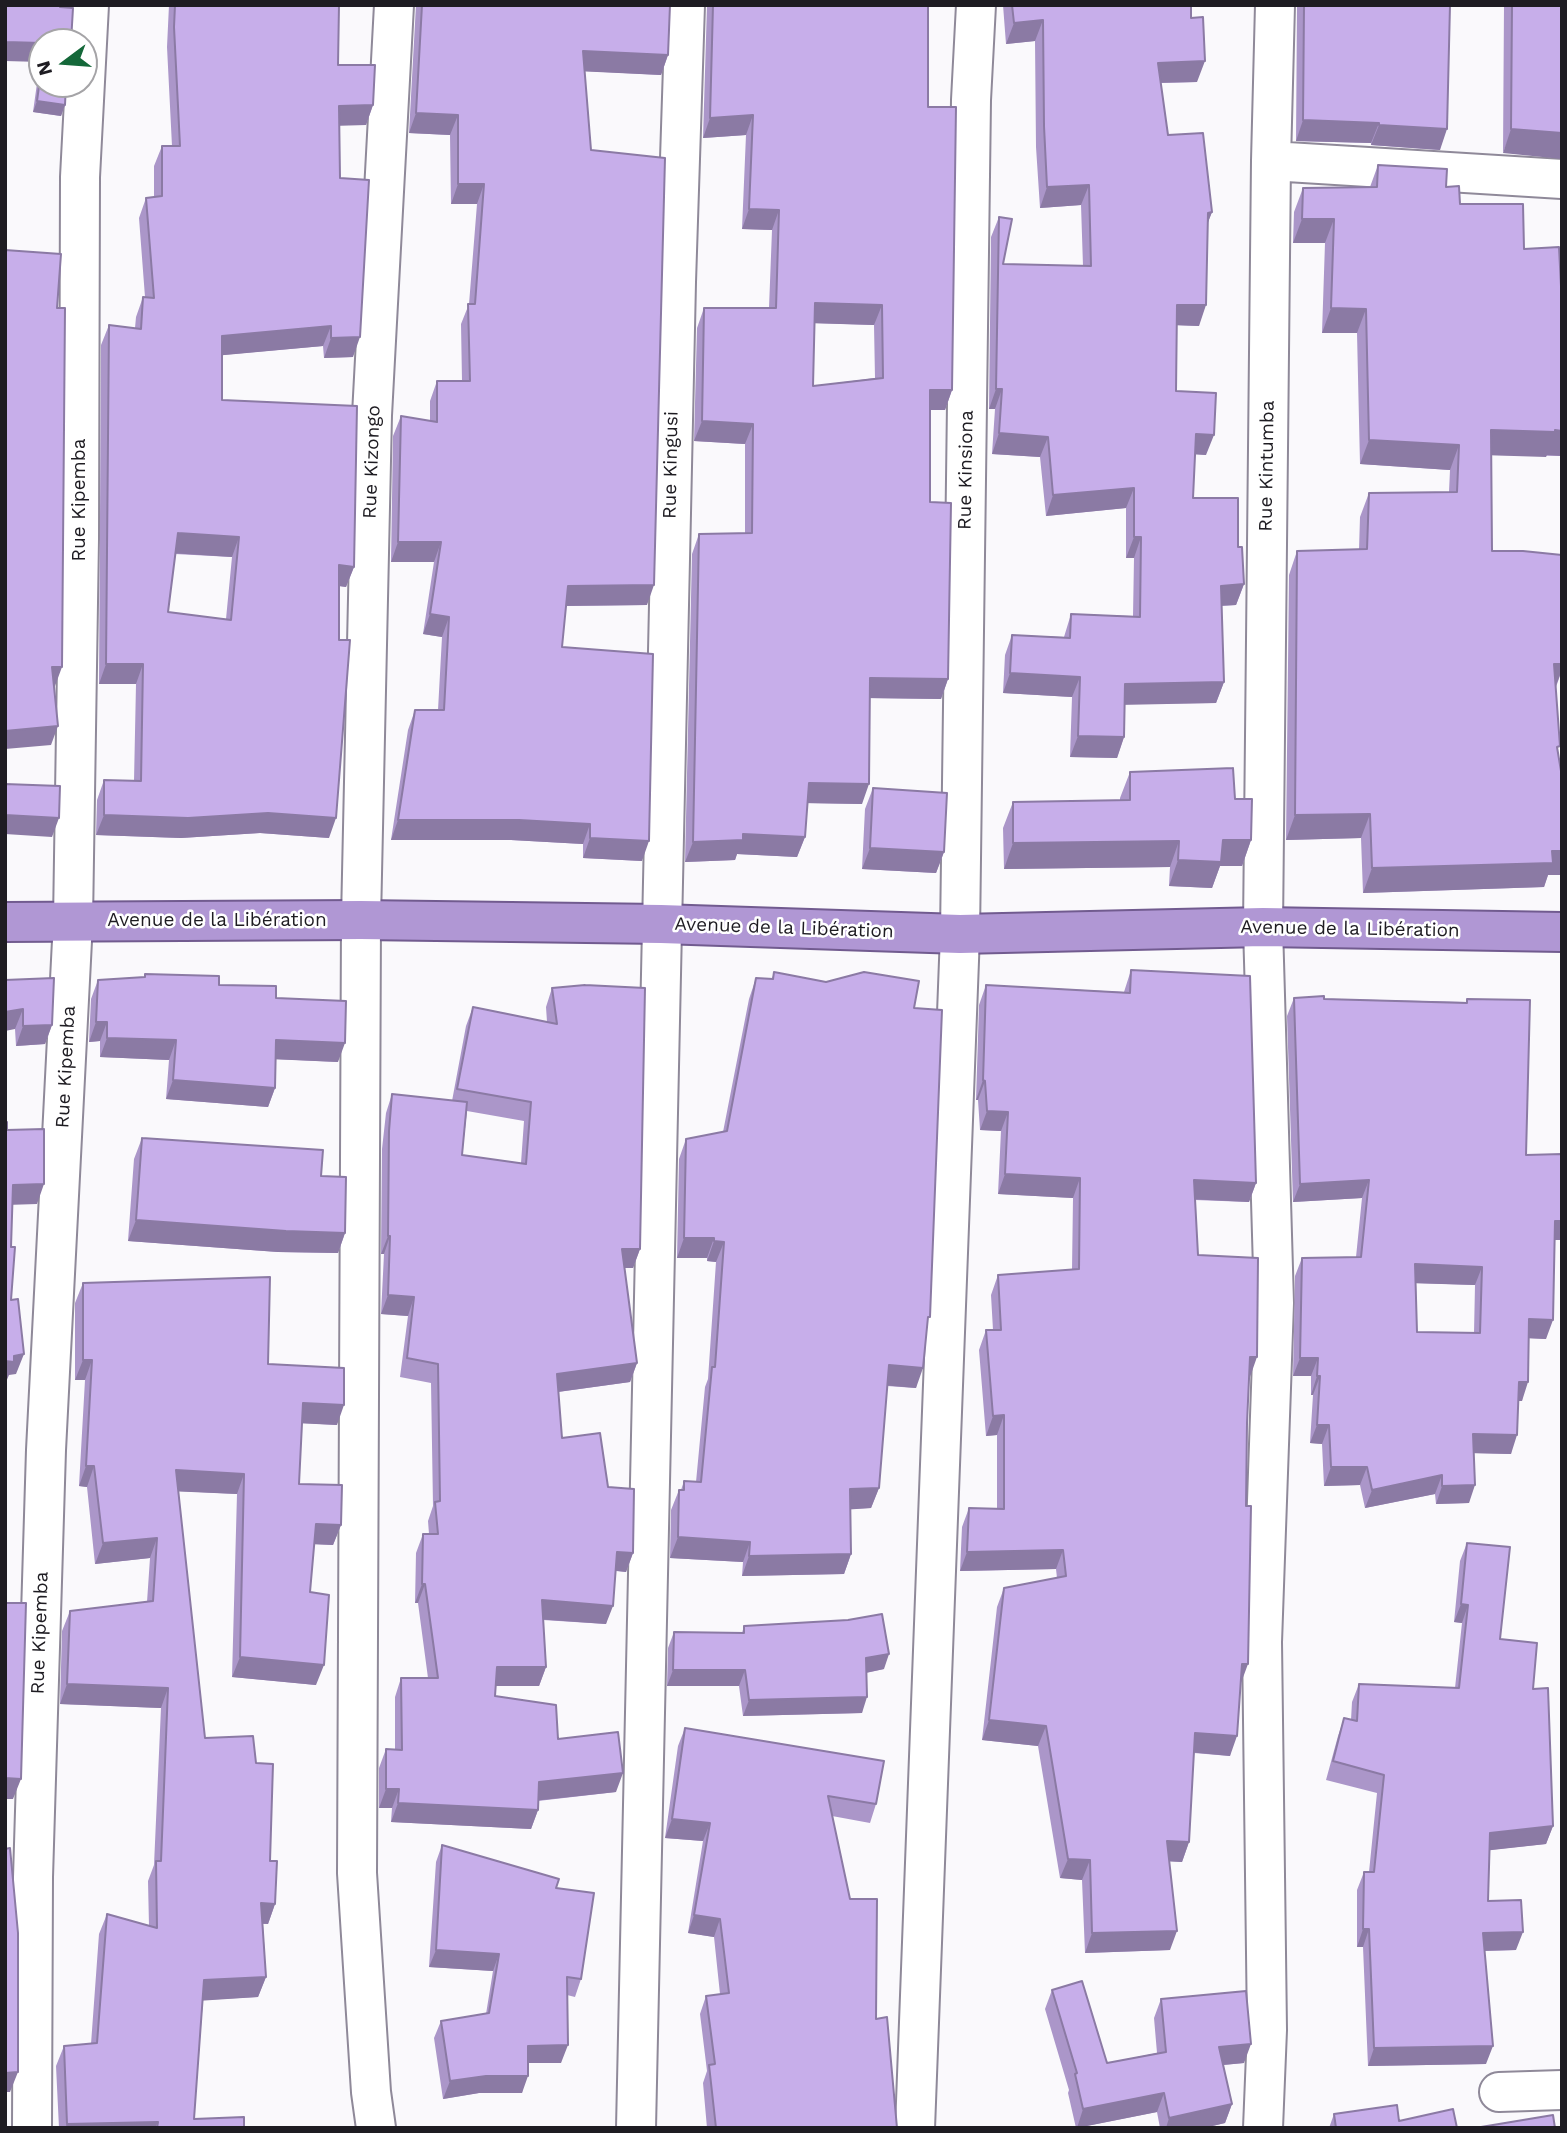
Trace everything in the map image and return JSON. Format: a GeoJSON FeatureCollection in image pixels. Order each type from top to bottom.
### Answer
{"type":"FeatureCollection","features":[{"type":"Feature","properties":{"kind":"highway","name":"Avenue de la Libération"},"geometry":{"type":"LineString","coordinates":[[5,922],[360,920],[661,924],[960,934],[1262,927],[1562,932]]}},
{"type":"Feature","properties":{"kind":"street","name":"Rue Kipemba"},"geometry":{"type":"LineString","coordinates":[[32,2128],[33,1877],[46,1450],[73,921],[79,539],[80,177],[89,5]]}},
{"type":"Feature","properties":{"kind":"street","name":"Rue Kizongo"},"geometry":{"type":"LineString","coordinates":[[376,2128],[371,2092],[357,1873],[360,920],[372,415],[394,5]]}},
{"type":"Feature","properties":{"kind":"street","name":"Rue Kingusi"},"geometry":{"type":"LineString","coordinates":[[636,2128],[676,268],[685,5]]}},
{"type":"Feature","properties":{"kind":"street","name":"Rue Kinsiona"},"geometry":{"type":"LineString","coordinates":[[915,2128],[960,934],[971,100],[976,5]]}},
{"type":"Feature","properties":{"kind":"street","name":"Rue Kintumba"},"geometry":{"type":"LineString","coordinates":[[1263,2128],[1267,2030],[1262,1642],[1274,1303],[1262,927],[1275,5]]}},
{"type":"Feature","properties":{"kind":"street"},"geometry":{"type":"LineString","coordinates":[[1271,161],[1562,179]]}},
{"type":"Feature","properties":{"kind":"street"},"geometry":{"type":"LineString","coordinates":[[1499,2092],[1562,2090]]}},
{"type":"Feature","properties":{"kind":"building"},"geometry":{"type":"Polygon","coordinates":[[[5,5],[60,5],[73,8],[72,28],[28,28],[28,43],[5,42],[5,5]]]}},
{"type":"Feature","properties":{"kind":"building"},"geometry":{"type":"Polygon","coordinates":[[[175,5],[339,5],[338,65],[375,65],[373,105],[339,106],[340,178],[369,180],[360,337],[331,338],[331,326],[222,336],[222,400],[357,406],[354,567],[339,565],[339,640],[350,640],[336,818],[268,813],[188,818],[104,815],[104,780],[141,781],[143,664],[106,664],[109,325],[141,329],[143,297],[154,298],[146,198],[162,196],[162,146],[180,146],[175,5]],[[178,533],[168,612],[231,620],[239,537],[178,533]]]}},
{"type":"Feature","properties":{"kind":"building"},"geometry":{"type":"Polygon","coordinates":[[[422,5],[670,5],[668,55],[583,51],[591,150],[665,158],[654,585],[568,586],[562,647],[653,654],[649,841],[590,838],[590,824],[519,820],[398,820],[415,710],[444,710],[449,617],[430,614],[441,542],[398,542],[401,416],[437,422],[437,381],[470,381],[468,304],[475,304],[484,184],[458,184],[458,115],[416,113],[422,5]]]}},
{"type":"Feature","properties":{"kind":"building"},"geometry":{"type":"Polygon","coordinates":[[[713,5],[928,5],[928,107],[956,107],[952,390],[930,390],[930,502],[951,503],[948,679],[870,678],[869,784],[809,783],[805,837],[743,834],[743,840],[693,842],[699,534],[752,533],[753,424],[702,421],[704,308],[776,308],[779,210],[749,209],[753,115],[710,118],[713,5]],[[815,303],[813,386],[883,378],[882,305],[815,303]]]}},
{"type":"Feature","properties":{"kind":"building"},"geometry":{"type":"Polygon","coordinates":[[[1012,5],[1191,5],[1191,18],[1203,17],[1205,61],[1158,63],[1168,135],[1203,133],[1212,212],[1208,213],[1206,305],[1177,305],[1176,391],[1216,393],[1214,435],[1196,434],[1193,498],[1238,498],[1238,547],[1242,547],[1244,584],[1221,586],[1224,682],[1125,684],[1124,737],[1078,736],[1080,677],[1010,673],[1012,635],[1070,638],[1071,614],[1140,617],[1141,537],[1134,537],[1134,488],[1053,495],[1048,437],[999,433],[1002,389],[996,389],[999,217],[1012,219],[1003,264],[1091,266],[1089,185],[1047,187],[1043,20],[1014,23],[1012,5]]]}},
{"type":"Feature","properties":{"kind":"building"},"geometry":{"type":"Polygon","coordinates":[[[1304,5],[1450,5],[1447,129],[1303,120],[1304,5]]]}},
{"type":"Feature","properties":{"kind":"building"},"geometry":{"type":"Polygon","coordinates":[[[1512,5],[1562,5],[1562,133],[1511,129],[1512,5]]]}},
{"type":"Feature","properties":{"kind":"building"},"geometry":{"type":"Polygon","coordinates":[[[37,98],[65,98],[65,105],[37,101],[37,98]]]}},
{"type":"Feature","properties":{"kind":"building"},"geometry":{"type":"Polygon","coordinates":[[[1378,165],[1447,169],[1446,187],[1459,186],[1460,204],[1523,204],[1524,249],[1559,247],[1562,431],[1491,430],[1492,551],[1562,555],[1562,664],[1554,664],[1560,746],[1557,747],[1562,777],[1562,851],[1552,851],[1553,863],[1372,868],[1370,814],[1295,815],[1297,551],[1367,549],[1369,493],[1457,492],[1459,445],[1369,440],[1366,309],[1331,308],[1334,219],[1302,219],[1303,188],[1377,187],[1378,165]]]}},
{"type":"Feature","properties":{"kind":"building"},"geometry":{"type":"Polygon","coordinates":[[[5,250],[61,254],[57,308],[65,308],[62,667],[52,667],[58,726],[5,731],[5,250]]]}},
{"type":"Feature","properties":{"kind":"building"},"geometry":{"type":"Polygon","coordinates":[[[1233,768],[1235,799],[1252,799],[1251,840],[1223,840],[1221,862],[1178,860],[1179,841],[1013,843],[1013,802],[1130,800],[1130,772],[1233,768]]]}},
{"type":"Feature","properties":{"kind":"building"},"geometry":{"type":"Polygon","coordinates":[[[5,784],[60,786],[59,818],[5,815],[5,784]]]}},
{"type":"Feature","properties":{"kind":"building"},"geometry":{"type":"Polygon","coordinates":[[[873,788],[947,793],[944,852],[870,848],[873,788]]]}},
{"type":"Feature","properties":{"kind":"building"},"geometry":{"type":"Polygon","coordinates":[[[1131,970],[1250,976],[1256,1183],[1194,1180],[1198,1255],[1258,1258],[1257,1357],[1250,1357],[1247,1423],[1246,1506],[1251,1506],[1248,1664],[1242,1664],[1237,1736],[1195,1733],[1189,1842],[1167,1841],[1177,1931],[1092,1933],[1090,1860],[1068,1859],[1046,1726],[989,1720],[1004,1588],[1066,1576],[1063,1550],[967,1552],[969,1508],[1004,1509],[1004,1415],[993,1416],[986,1330],[1001,1330],[998,1275],[1079,1269],[1080,1178],[1005,1174],[1008,1112],[987,1111],[983,1080],[986,985],[1130,993],[1131,970]]]}},
{"type":"Feature","properties":{"kind":"building"},"geometry":{"type":"Polygon","coordinates":[[[774,972],[826,982],[864,972],[919,981],[914,1008],[942,1010],[930,1317],[923,1368],[889,1365],[879,1488],[850,1489],[851,1554],[749,1556],[750,1542],[678,1537],[679,1490],[684,1490],[684,1481],[701,1482],[712,1367],[715,1367],[724,1242],[714,1241],[714,1238],[684,1238],[686,1139],[727,1131],[756,978],[773,979],[774,972]]]}},
{"type":"Feature","properties":{"kind":"building"},"geometry":{"type":"Polygon","coordinates":[[[145,974],[219,976],[219,985],[276,986],[276,998],[346,1001],[345,1043],[276,1040],[275,1088],[173,1080],[176,1040],[107,1038],[107,1022],[96,1022],[98,980],[145,977],[145,974]]]}},
{"type":"Feature","properties":{"kind":"building"},"geometry":{"type":"Polygon","coordinates":[[[54,978],[52,1025],[23,1026],[23,1009],[5,1012],[5,980],[54,978]]]}},
{"type":"Feature","properties":{"kind":"building"},"geometry":{"type":"Polygon","coordinates":[[[585,985],[645,988],[640,1249],[622,1249],[637,1363],[557,1374],[562,1438],[600,1433],[608,1487],[634,1489],[633,1553],[617,1552],[613,1606],[542,1600],[546,1667],[497,1667],[495,1696],[556,1705],[558,1739],[618,1732],[623,1773],[539,1782],[538,1810],[398,1803],[399,1789],[386,1789],[386,1749],[402,1750],[401,1678],[438,1678],[425,1584],[422,1584],[423,1534],[438,1534],[435,1502],[440,1501],[438,1364],[407,1358],[414,1297],[388,1295],[389,1131],[392,1094],[467,1102],[462,1155],[526,1164],[531,1102],[457,1089],[473,1007],[557,1024],[552,988],[585,985]]]}},
{"type":"Feature","properties":{"kind":"building"},"geometry":{"type":"Polygon","coordinates":[[[1324,996],[1324,999],[1467,1003],[1467,999],[1530,1000],[1526,1155],[1562,1154],[1562,1221],[1555,1221],[1553,1320],[1529,1319],[1528,1382],[1519,1382],[1517,1435],[1473,1434],[1475,1485],[1442,1486],[1442,1475],[1372,1490],[1367,1467],[1331,1467],[1329,1425],[1317,1425],[1320,1376],[1317,1376],[1318,1358],[1300,1358],[1302,1258],[1361,1257],[1369,1180],[1300,1184],[1294,998],[1324,996]],[[1415,1264],[1417,1332],[1480,1333],[1482,1267],[1415,1264]]]}},
{"type":"Feature","properties":{"kind":"building"},"geometry":{"type":"Polygon","coordinates":[[[5,1122],[7,1130],[44,1129],[44,1184],[13,1185],[11,1247],[15,1247],[11,1300],[18,1299],[24,1354],[14,1356],[14,1362],[5,1361],[5,1122]]]}},
{"type":"Feature","properties":{"kind":"building"},"geometry":{"type":"Polygon","coordinates":[[[142,1138],[323,1150],[321,1176],[346,1177],[345,1233],[136,1220],[142,1138]]]}},
{"type":"Feature","properties":{"kind":"building"},"geometry":{"type":"Polygon","coordinates":[[[270,1277],[268,1364],[344,1368],[344,1405],[303,1403],[299,1484],[342,1485],[341,1525],[316,1524],[310,1592],[329,1595],[324,1665],[240,1657],[244,1474],[176,1470],[205,1738],[253,1736],[256,1763],[273,1764],[270,1861],[277,1861],[275,1904],[261,1903],[266,1977],[204,1980],[194,2119],[244,2117],[244,2128],[157,2128],[158,2122],[67,2124],[64,2046],[97,2043],[107,1914],[157,1928],[156,1861],[161,1861],[168,1688],[67,1684],[70,1611],[153,1601],[157,1538],[103,1543],[94,1466],[86,1466],[92,1360],[83,1360],[83,1283],[270,1277]]]}},
{"type":"Feature","properties":{"kind":"building"},"geometry":{"type":"Polygon","coordinates":[[[1467,1543],[1510,1547],[1500,1639],[1537,1643],[1533,1689],[1548,1688],[1553,1826],[1490,1833],[1488,1901],[1521,1900],[1523,1932],[1483,1933],[1493,2046],[1374,2048],[1369,1929],[1363,1929],[1364,1872],[1374,1872],[1384,1775],[1333,1761],[1344,1718],[1357,1721],[1359,1684],[1459,1688],[1468,1605],[1461,1604],[1467,1543]]]}},
{"type":"Feature","properties":{"kind":"building"},"geometry":{"type":"Polygon","coordinates":[[[5,1603],[26,1603],[21,1779],[5,1778],[5,1603]]]}},
{"type":"Feature","properties":{"kind":"building"},"geometry":{"type":"Polygon","coordinates":[[[882,1614],[889,1654],[866,1658],[867,1697],[749,1700],[745,1670],[673,1670],[674,1632],[744,1633],[744,1626],[848,1620],[882,1614]]]}},
{"type":"Feature","properties":{"kind":"building"},"geometry":{"type":"Polygon","coordinates":[[[685,1728],[884,1761],[876,1804],[828,1796],[850,1899],[877,1899],[876,2019],[887,2017],[897,2128],[716,2128],[709,2065],[715,2064],[706,1996],[729,1993],[720,1919],[694,1915],[710,1823],[672,1819],[685,1728]]]}},
{"type":"Feature","properties":{"kind":"building"},"geometry":{"type":"Polygon","coordinates":[[[442,1845],[559,1879],[556,1888],[594,1893],[581,1979],[567,1977],[568,2045],[528,2046],[528,2076],[486,2076],[450,2081],[441,2021],[489,2013],[499,1954],[436,1950],[442,1845]]]}},
{"type":"Feature","properties":{"kind":"building"},"geometry":{"type":"Polygon","coordinates":[[[10,1848],[18,1933],[18,2072],[5,2073],[5,1849],[10,1848]]]}},
{"type":"Feature","properties":{"kind":"building"},"geometry":{"type":"Polygon","coordinates":[[[1082,1981],[1107,2063],[1166,2052],[1161,1999],[1246,1991],[1251,2044],[1219,2047],[1232,2104],[1169,2118],[1164,2093],[1083,2109],[1075,2074],[1077,2073],[1052,1990],[1082,1981]]]}},
{"type":"Feature","properties":{"kind":"building"},"geometry":{"type":"Polygon","coordinates":[[[1397,2105],[1399,2121],[1453,2109],[1457,2128],[1336,2128],[1334,2114],[1397,2105]]]}},
{"type":"Feature","properties":{"kind":"building"},"geometry":{"type":"Polygon","coordinates":[[[1553,2115],[1555,2128],[1475,2128],[1553,2115]]]}}]}
